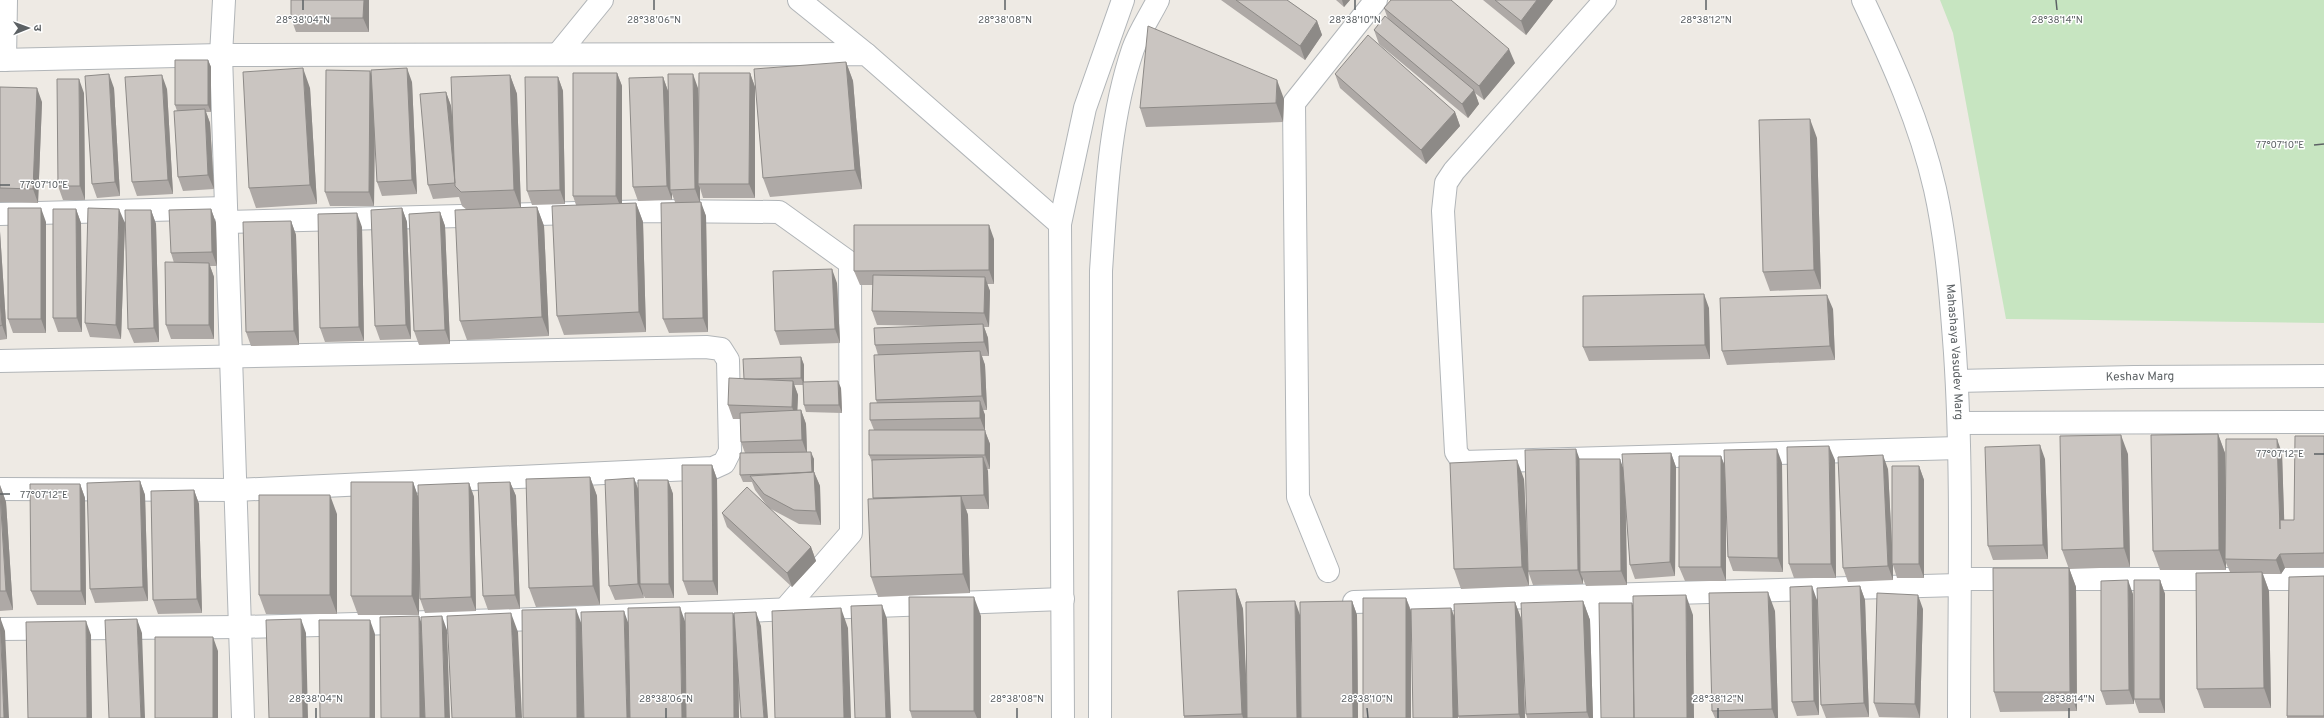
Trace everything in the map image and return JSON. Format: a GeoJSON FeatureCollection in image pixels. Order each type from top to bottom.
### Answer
{"type":"FeatureCollection","features":[{"type":"Feature","properties":{"kind":"street"},"geometry":{"type":"LineString","coordinates":[[6,0],[2,60],[221,54],[866,54]]}},
{"type":"Feature","properties":{"kind":"street"},"geometry":{"type":"LineString","coordinates":[[224,0],[221,54],[243,718]]}},
{"type":"Feature","properties":{"kind":"street"},"geometry":{"type":"LineString","coordinates":[[558,54],[602,0]]}},
{"type":"Feature","properties":{"kind":"street"},"geometry":{"type":"LineString","coordinates":[[799,0],[866,54],[1060,224]]}},
{"type":"Feature","properties":{"kind":"street"},"geometry":{"type":"LineString","coordinates":[[1063,718],[1060,224],[1085,108],[1123,0]]}},
{"type":"Feature","properties":{"kind":"street"},"geometry":{"type":"LineString","coordinates":[[1100,718],[1101,271],[1106,209],[1119,97],[1134,48],[1158,0]]}},
{"type":"Feature","properties":{"kind":"street"},"geometry":{"type":"LineString","coordinates":[[1328,571],[1298,497],[1294,103],[1376,0]]}},
{"type":"Feature","properties":{"kind":"street"},"geometry":{"type":"LineString","coordinates":[[1605,0],[1454,170],[1446,183],[1443,211],[1456,452],[1464,462],[1959,448]]}},
{"type":"Feature","properties":{"kind":"street","name":"Mahashaya Vasudev Marg"},"geometry":{"type":"LineString","coordinates":[[1864,0],[1900,78],[1934,189],[1950,277],[1960,423],[1960,718]]}},
{"type":"Feature","properties":{"kind":"street"},"geometry":{"type":"LineString","coordinates":[[0,214],[226,215],[655,211],[779,212],[850,264],[851,533],[785,609]]}},
{"type":"Feature","properties":{"kind":"street"},"geometry":{"type":"LineString","coordinates":[[0,361],[706,347],[721,349],[728,360],[730,451],[724,463],[713,468],[236,490],[0,489]]}},
{"type":"Feature","properties":{"kind":"street","name":"Keshav Marg"},"geometry":{"type":"LineString","coordinates":[[1957,381],[2134,377],[2324,376]]}},
{"type":"Feature","properties":{"kind":"street"},"geometry":{"type":"LineString","coordinates":[[1960,423],[2324,422]]}},
{"type":"Feature","properties":{"kind":"street"},"geometry":{"type":"LineString","coordinates":[[1354,602],[1959,582],[2324,579]]}},
{"type":"Feature","properties":{"kind":"street"},"geometry":{"type":"LineString","coordinates":[[1596,595],[1600,718]]}},
{"type":"Feature","properties":{"kind":"street"},"geometry":{"type":"LineString","coordinates":[[0,629],[240,627],[1063,599]]}},
{"type":"Feature","properties":{"kind":"green space"},"geometry":{"type":"Polygon","coordinates":[[[1940,0],[2324,0],[2324,323],[2006,319],[1953,33],[1940,0]]]}},
{"type":"Feature","properties":{"kind":"building"},"geometry":{"type":"Polygon","coordinates":[[[291,0],[364,0],[363,18],[291,18],[291,0]]]}},
{"type":"Feature","properties":{"kind":"building"},"geometry":{"type":"Polygon","coordinates":[[[1236,0],[1287,0],[1317,21],[1300,46],[1236,0]]]}},
{"type":"Feature","properties":{"kind":"building"},"geometry":{"type":"Polygon","coordinates":[[[1391,0],[1451,0],[1509,49],[1479,86],[1384,8],[1391,0]]]}},
{"type":"Feature","properties":{"kind":"building"},"geometry":{"type":"Polygon","coordinates":[[[1495,0],[1537,0],[1521,21],[1495,0]]]}},
{"type":"Feature","properties":{"kind":"building"},"geometry":{"type":"Polygon","coordinates":[[[1385,16],[1474,90],[1462,104],[1374,30],[1385,16]]]}},
{"type":"Feature","properties":{"kind":"building"},"geometry":{"type":"Polygon","coordinates":[[[1148,26],[1277,80],[1276,103],[1140,108],[1148,26]]]}},
{"type":"Feature","properties":{"kind":"building"},"geometry":{"type":"Polygon","coordinates":[[[1368,35],[1455,112],[1421,150],[1335,74],[1368,35]]]}},
{"type":"Feature","properties":{"kind":"building"},"geometry":{"type":"Polygon","coordinates":[[[175,60],[208,60],[208,105],[175,105],[175,60]]]}},
{"type":"Feature","properties":{"kind":"building"},"geometry":{"type":"Polygon","coordinates":[[[846,62],[855,170],[763,178],[754,69],[846,62]]]}},
{"type":"Feature","properties":{"kind":"building"},"geometry":{"type":"Polygon","coordinates":[[[303,68],[310,185],[249,188],[243,72],[303,68]]]}},
{"type":"Feature","properties":{"kind":"building"},"geometry":{"type":"Polygon","coordinates":[[[407,68],[412,180],[377,182],[371,70],[407,68]]]}},
{"type":"Feature","properties":{"kind":"building"},"geometry":{"type":"Polygon","coordinates":[[[326,70],[370,71],[369,192],[325,192],[326,70]]]}},
{"type":"Feature","properties":{"kind":"building"},"geometry":{"type":"Polygon","coordinates":[[[573,73],[617,73],[616,196],[573,196],[573,73]]]}},
{"type":"Feature","properties":{"kind":"building"},"geometry":{"type":"Polygon","coordinates":[[[699,73],[750,73],[749,184],[698,184],[699,73]]]}},
{"type":"Feature","properties":{"kind":"building"},"geometry":{"type":"Polygon","coordinates":[[[109,74],[115,182],[92,184],[85,76],[109,74]]]}},
{"type":"Feature","properties":{"kind":"building"},"geometry":{"type":"Polygon","coordinates":[[[668,74],[693,74],[695,189],[670,190],[668,74]]]}},
{"type":"Feature","properties":{"kind":"building"},"geometry":{"type":"Polygon","coordinates":[[[162,75],[168,180],[132,182],[125,77],[162,75]]]}},
{"type":"Feature","properties":{"kind":"building"},"geometry":{"type":"Polygon","coordinates":[[[510,75],[514,190],[461,192],[455,186],[451,77],[510,75]]]}},
{"type":"Feature","properties":{"kind":"building"},"geometry":{"type":"Polygon","coordinates":[[[525,77],[558,77],[560,190],[527,191],[525,77]]]}},
{"type":"Feature","properties":{"kind":"building"},"geometry":{"type":"Polygon","coordinates":[[[663,77],[667,186],[633,187],[629,78],[663,77]]]}},
{"type":"Feature","properties":{"kind":"building"},"geometry":{"type":"Polygon","coordinates":[[[57,79],[79,79],[80,186],[58,186],[57,79]]]}},
{"type":"Feature","properties":{"kind":"building"},"geometry":{"type":"Polygon","coordinates":[[[0,87],[37,88],[33,189],[0,188],[0,87]]]}},
{"type":"Feature","properties":{"kind":"building"},"geometry":{"type":"Polygon","coordinates":[[[446,92],[455,183],[428,185],[420,94],[446,92]]]}},
{"type":"Feature","properties":{"kind":"building"},"geometry":{"type":"Polygon","coordinates":[[[205,109],[208,175],[178,177],[174,111],[205,109]]]}},
{"type":"Feature","properties":{"kind":"building"},"geometry":{"type":"Polygon","coordinates":[[[1810,119],[1814,270],[1763,272],[1759,120],[1810,119]]]}},
{"type":"Feature","properties":{"kind":"building"},"geometry":{"type":"Polygon","coordinates":[[[701,202],[703,318],[663,319],[661,203],[701,202]]]}},
{"type":"Feature","properties":{"kind":"building"},"geometry":{"type":"Polygon","coordinates":[[[636,203],[639,312],[557,316],[552,206],[636,203]]]}},
{"type":"Feature","properties":{"kind":"building"},"geometry":{"type":"Polygon","coordinates":[[[537,207],[542,317],[460,321],[455,210],[537,207]]]}},
{"type":"Feature","properties":{"kind":"building"},"geometry":{"type":"Polygon","coordinates":[[[8,208],[41,208],[41,319],[8,319],[8,208]]]}},
{"type":"Feature","properties":{"kind":"building"},"geometry":{"type":"Polygon","coordinates":[[[88,208],[119,209],[116,325],[85,323],[88,208]]]}},
{"type":"Feature","properties":{"kind":"building"},"geometry":{"type":"Polygon","coordinates":[[[402,208],[406,325],[375,326],[371,210],[402,208]]]}},
{"type":"Feature","properties":{"kind":"building"},"geometry":{"type":"Polygon","coordinates":[[[53,209],[76,209],[77,318],[53,318],[53,209]]]}},
{"type":"Feature","properties":{"kind":"building"},"geometry":{"type":"Polygon","coordinates":[[[211,209],[212,252],[171,253],[169,210],[211,209]]]}},
{"type":"Feature","properties":{"kind":"building"},"geometry":{"type":"Polygon","coordinates":[[[125,210],[151,210],[154,328],[128,329],[125,210]]]}},
{"type":"Feature","properties":{"kind":"building"},"geometry":{"type":"Polygon","coordinates":[[[440,212],[445,330],[414,331],[409,214],[440,212]]]}},
{"type":"Feature","properties":{"kind":"building"},"geometry":{"type":"Polygon","coordinates":[[[357,213],[359,327],[320,328],[318,214],[357,213]]]}},
{"type":"Feature","properties":{"kind":"building"},"geometry":{"type":"Polygon","coordinates":[[[291,221],[294,331],[246,332],[243,222],[291,221]]]}},
{"type":"Feature","properties":{"kind":"building"},"geometry":{"type":"Polygon","coordinates":[[[854,225],[989,225],[989,270],[854,271],[854,225]]]}},
{"type":"Feature","properties":{"kind":"building"},"geometry":{"type":"Polygon","coordinates":[[[165,262],[209,263],[209,325],[166,325],[165,262]]]}},
{"type":"Feature","properties":{"kind":"building"},"geometry":{"type":"Polygon","coordinates":[[[832,269],[835,329],[775,331],[773,271],[832,269]]]}},
{"type":"Feature","properties":{"kind":"building"},"geometry":{"type":"Polygon","coordinates":[[[873,275],[985,277],[984,313],[872,311],[873,275]]]}},
{"type":"Feature","properties":{"kind":"building"},"geometry":{"type":"Polygon","coordinates":[[[1704,294],[1705,345],[1583,347],[1583,296],[1704,294]]]}},
{"type":"Feature","properties":{"kind":"building"},"geometry":{"type":"Polygon","coordinates":[[[1827,295],[1830,346],[1722,351],[1720,298],[1827,295]]]}},
{"type":"Feature","properties":{"kind":"building"},"geometry":{"type":"Polygon","coordinates":[[[0,299],[2,325],[0,326],[0,299]]]}},
{"type":"Feature","properties":{"kind":"building"},"geometry":{"type":"Polygon","coordinates":[[[983,324],[984,342],[875,345],[874,328],[983,324]]]}},
{"type":"Feature","properties":{"kind":"building"},"geometry":{"type":"Polygon","coordinates":[[[980,351],[982,396],[876,400],[874,355],[980,351]]]}},
{"type":"Feature","properties":{"kind":"building"},"geometry":{"type":"Polygon","coordinates":[[[801,357],[801,378],[744,379],[743,359],[801,357]]]}},
{"type":"Feature","properties":{"kind":"building"},"geometry":{"type":"Polygon","coordinates":[[[729,378],[793,381],[792,407],[728,405],[729,378]]]}},
{"type":"Feature","properties":{"kind":"building"},"geometry":{"type":"Polygon","coordinates":[[[838,381],[839,405],[804,405],[803,382],[838,381]]]}},
{"type":"Feature","properties":{"kind":"building"},"geometry":{"type":"Polygon","coordinates":[[[980,401],[980,418],[870,420],[870,403],[980,401]]]}},
{"type":"Feature","properties":{"kind":"building"},"geometry":{"type":"Polygon","coordinates":[[[801,410],[802,440],[741,442],[740,413],[801,410]]]}},
{"type":"Feature","properties":{"kind":"building"},"geometry":{"type":"Polygon","coordinates":[[[869,430],[985,430],[985,455],[869,455],[869,430]]]}},
{"type":"Feature","properties":{"kind":"building"},"geometry":{"type":"Polygon","coordinates":[[[2218,434],[2219,550],[2153,551],[2151,435],[2218,434]]]}},
{"type":"Feature","properties":{"kind":"building"},"geometry":{"type":"Polygon","coordinates":[[[2121,435],[2124,548],[2062,550],[2060,436],[2121,435]]]}},
{"type":"Feature","properties":{"kind":"building"},"geometry":{"type":"Polygon","coordinates":[[[2295,436],[2324,436],[2324,553],[2280,554],[2276,560],[2225,559],[2226,439],[2277,439],[2280,529],[2280,520],[2294,520],[2295,436]]]}},
{"type":"Feature","properties":{"kind":"building"},"geometry":{"type":"Polygon","coordinates":[[[2040,445],[2043,545],[1988,546],[1985,447],[2040,445]]]}},
{"type":"Feature","properties":{"kind":"building"},"geometry":{"type":"Polygon","coordinates":[[[1829,446],[1831,564],[1789,564],[1787,447],[1829,446]]]}},
{"type":"Feature","properties":{"kind":"building"},"geometry":{"type":"Polygon","coordinates":[[[1576,449],[1578,570],[1528,571],[1525,450],[1576,449]]]}},
{"type":"Feature","properties":{"kind":"building"},"geometry":{"type":"Polygon","coordinates":[[[1777,449],[1778,558],[1728,557],[1724,450],[1777,449]]]}},
{"type":"Feature","properties":{"kind":"building"},"geometry":{"type":"Polygon","coordinates":[[[811,452],[812,472],[740,475],[740,453],[811,452]]]}},
{"type":"Feature","properties":{"kind":"building"},"geometry":{"type":"Polygon","coordinates":[[[1671,453],[1670,562],[1630,565],[1622,454],[1671,453]]]}},
{"type":"Feature","properties":{"kind":"building"},"geometry":{"type":"Polygon","coordinates":[[[1883,455],[1888,566],[1843,568],[1838,457],[1883,455]]]}},
{"type":"Feature","properties":{"kind":"building"},"geometry":{"type":"Polygon","coordinates":[[[1679,456],[1721,456],[1721,567],[1679,567],[1679,456]]]}},
{"type":"Feature","properties":{"kind":"building"},"geometry":{"type":"Polygon","coordinates":[[[983,457],[984,495],[873,498],[872,460],[983,457]]]}},
{"type":"Feature","properties":{"kind":"building"},"geometry":{"type":"Polygon","coordinates":[[[1579,459],[1620,459],[1621,571],[1580,572],[1579,459]]]}},
{"type":"Feature","properties":{"kind":"building"},"geometry":{"type":"Polygon","coordinates":[[[1517,460],[1522,567],[1454,569],[1450,463],[1517,460]]]}},
{"type":"Feature","properties":{"kind":"building"},"geometry":{"type":"Polygon","coordinates":[[[682,465],[712,465],[713,581],[683,581],[682,465]]]}},
{"type":"Feature","properties":{"kind":"building"},"geometry":{"type":"Polygon","coordinates":[[[1892,466],[1919,466],[1919,564],[1892,564],[1892,466]]]}},
{"type":"Feature","properties":{"kind":"building"},"geometry":{"type":"Polygon","coordinates":[[[814,472],[816,511],[794,510],[764,494],[750,476],[814,472]]]}},
{"type":"Feature","properties":{"kind":"building"},"geometry":{"type":"Polygon","coordinates":[[[590,477],[593,586],[529,588],[526,479],[590,477]]]}},
{"type":"Feature","properties":{"kind":"building"},"geometry":{"type":"Polygon","coordinates":[[[634,478],[638,584],[609,586],[605,480],[634,478]]]}},
{"type":"Feature","properties":{"kind":"building"},"geometry":{"type":"Polygon","coordinates":[[[638,480],[668,480],[669,584],[640,584],[638,480]]]}},
{"type":"Feature","properties":{"kind":"building"},"geometry":{"type":"Polygon","coordinates":[[[140,481],[143,587],[90,589],[87,483],[140,481]]]}},
{"type":"Feature","properties":{"kind":"building"},"geometry":{"type":"Polygon","coordinates":[[[351,482],[413,482],[412,596],[351,596],[351,482]]]}},
{"type":"Feature","properties":{"kind":"building"},"geometry":{"type":"Polygon","coordinates":[[[510,482],[515,595],[483,596],[478,483],[510,482]]]}},
{"type":"Feature","properties":{"kind":"building"},"geometry":{"type":"Polygon","coordinates":[[[469,483],[471,597],[420,599],[418,485],[469,483]]]}},
{"type":"Feature","properties":{"kind":"building"},"geometry":{"type":"Polygon","coordinates":[[[30,484],[80,484],[81,591],[31,591],[30,484]]]}},
{"type":"Feature","properties":{"kind":"building"},"geometry":{"type":"Polygon","coordinates":[[[747,487],[811,547],[787,573],[722,513],[747,487]]]}},
{"type":"Feature","properties":{"kind":"building"},"geometry":{"type":"Polygon","coordinates":[[[194,490],[197,599],[153,600],[151,491],[194,490]]]}},
{"type":"Feature","properties":{"kind":"building"},"geometry":{"type":"Polygon","coordinates":[[[0,493],[6,591],[0,591],[0,493]]]}},
{"type":"Feature","properties":{"kind":"building"},"geometry":{"type":"Polygon","coordinates":[[[259,495],[330,495],[330,595],[259,595],[259,495]]]}},
{"type":"Feature","properties":{"kind":"building"},"geometry":{"type":"Polygon","coordinates":[[[961,496],[963,574],[871,577],[868,499],[961,496]]]}},
{"type":"Feature","properties":{"kind":"building"},"geometry":{"type":"Polygon","coordinates":[[[1993,568],[2069,568],[2070,692],[1994,692],[1993,568]]]}},
{"type":"Feature","properties":{"kind":"building"},"geometry":{"type":"Polygon","coordinates":[[[2262,572],[2264,688],[2197,689],[2196,573],[2262,572]]]}},
{"type":"Feature","properties":{"kind":"building"},"geometry":{"type":"Polygon","coordinates":[[[2324,576],[2324,716],[2287,716],[2289,577],[2324,576]]]}},
{"type":"Feature","properties":{"kind":"building"},"geometry":{"type":"Polygon","coordinates":[[[2128,580],[2129,690],[2101,691],[2101,581],[2128,580]]]}},
{"type":"Feature","properties":{"kind":"building"},"geometry":{"type":"Polygon","coordinates":[[[2134,580],[2160,580],[2160,699],[2134,699],[2134,580]]]}},
{"type":"Feature","properties":{"kind":"building"},"geometry":{"type":"Polygon","coordinates":[[[1812,586],[1814,701],[1792,702],[1790,587],[1812,586]]]}},
{"type":"Feature","properties":{"kind":"building"},"geometry":{"type":"Polygon","coordinates":[[[1860,586],[1864,703],[1821,705],[1817,588],[1860,586]]]}},
{"type":"Feature","properties":{"kind":"building"},"geometry":{"type":"Polygon","coordinates":[[[1236,589],[1242,714],[1184,716],[1178,591],[1236,589]]]}},
{"type":"Feature","properties":{"kind":"building"},"geometry":{"type":"Polygon","coordinates":[[[1768,592],[1772,709],[1712,711],[1709,593],[1768,592]]]}},
{"type":"Feature","properties":{"kind":"building"},"geometry":{"type":"Polygon","coordinates":[[[1877,593],[1918,595],[1915,704],[1874,703],[1877,593]]]}},
{"type":"Feature","properties":{"kind":"building"},"geometry":{"type":"Polygon","coordinates":[[[1686,595],[1687,718],[1634,718],[1633,596],[1686,595]]]}},
{"type":"Feature","properties":{"kind":"building"},"geometry":{"type":"Polygon","coordinates":[[[909,597],[974,597],[974,711],[910,711],[909,597]]]}},
{"type":"Feature","properties":{"kind":"building"},"geometry":{"type":"Polygon","coordinates":[[[1363,598],[1406,598],[1406,718],[1363,718],[1363,598]]]}},
{"type":"Feature","properties":{"kind":"building"},"geometry":{"type":"Polygon","coordinates":[[[1295,601],[1297,718],[1247,718],[1246,602],[1295,601]]]}},
{"type":"Feature","properties":{"kind":"building"},"geometry":{"type":"Polygon","coordinates":[[[1352,601],[1353,718],[1301,718],[1300,602],[1352,601]]]}},
{"type":"Feature","properties":{"kind":"building"},"geometry":{"type":"Polygon","coordinates":[[[1583,601],[1587,712],[1526,714],[1521,603],[1583,601]]]}},
{"type":"Feature","properties":{"kind":"building"},"geometry":{"type":"Polygon","coordinates":[[[1515,602],[1519,714],[1458,716],[1454,604],[1515,602]]]}},
{"type":"Feature","properties":{"kind":"building"},"geometry":{"type":"Polygon","coordinates":[[[1599,603],[1632,603],[1634,718],[1601,718],[1599,603]]]}},
{"type":"Feature","properties":{"kind":"building"},"geometry":{"type":"Polygon","coordinates":[[[882,605],[886,718],[855,718],[851,606],[882,605]]]}},
{"type":"Feature","properties":{"kind":"building"},"geometry":{"type":"Polygon","coordinates":[[[680,607],[682,718],[630,718],[628,608],[680,607]]]}},
{"type":"Feature","properties":{"kind":"building"},"geometry":{"type":"Polygon","coordinates":[[[841,608],[844,718],[775,718],[772,611],[841,608]]]}},
{"type":"Feature","properties":{"kind":"building"},"geometry":{"type":"Polygon","coordinates":[[[1451,608],[1453,718],[1413,718],[1411,609],[1451,608]]]}},
{"type":"Feature","properties":{"kind":"building"},"geometry":{"type":"Polygon","coordinates":[[[576,609],[577,718],[523,718],[522,610],[576,609]]]}},
{"type":"Feature","properties":{"kind":"building"},"geometry":{"type":"Polygon","coordinates":[[[624,611],[627,718],[584,718],[581,612],[624,611]]]}},
{"type":"Feature","properties":{"kind":"building"},"geometry":{"type":"Polygon","coordinates":[[[756,612],[764,718],[741,718],[734,613],[756,612]]]}},
{"type":"Feature","properties":{"kind":"building"},"geometry":{"type":"Polygon","coordinates":[[[511,613],[516,718],[452,718],[447,616],[511,613]]]}},
{"type":"Feature","properties":{"kind":"building"},"geometry":{"type":"Polygon","coordinates":[[[685,613],[733,613],[734,718],[686,718],[685,613]]]}},
{"type":"Feature","properties":{"kind":"building"},"geometry":{"type":"Polygon","coordinates":[[[419,616],[420,718],[381,718],[380,617],[419,616]]]}},
{"type":"Feature","properties":{"kind":"building"},"geometry":{"type":"Polygon","coordinates":[[[442,616],[445,718],[425,718],[421,617],[442,616]]]}},
{"type":"Feature","properties":{"kind":"building"},"geometry":{"type":"Polygon","coordinates":[[[0,617],[4,718],[0,718],[0,617]]]}},
{"type":"Feature","properties":{"kind":"building"},"geometry":{"type":"Polygon","coordinates":[[[137,619],[141,718],[109,718],[105,620],[137,619]]]}},
{"type":"Feature","properties":{"kind":"building"},"geometry":{"type":"Polygon","coordinates":[[[301,619],[303,718],[269,718],[266,620],[301,619]]]}},
{"type":"Feature","properties":{"kind":"building"},"geometry":{"type":"Polygon","coordinates":[[[319,620],[370,620],[370,718],[320,718],[319,620]]]}},
{"type":"Feature","properties":{"kind":"building"},"geometry":{"type":"Polygon","coordinates":[[[86,621],[87,718],[28,718],[26,622],[86,621]]]}},
{"type":"Feature","properties":{"kind":"building"},"geometry":{"type":"Polygon","coordinates":[[[155,637],[213,637],[213,718],[155,718],[155,637]]]}}]}
